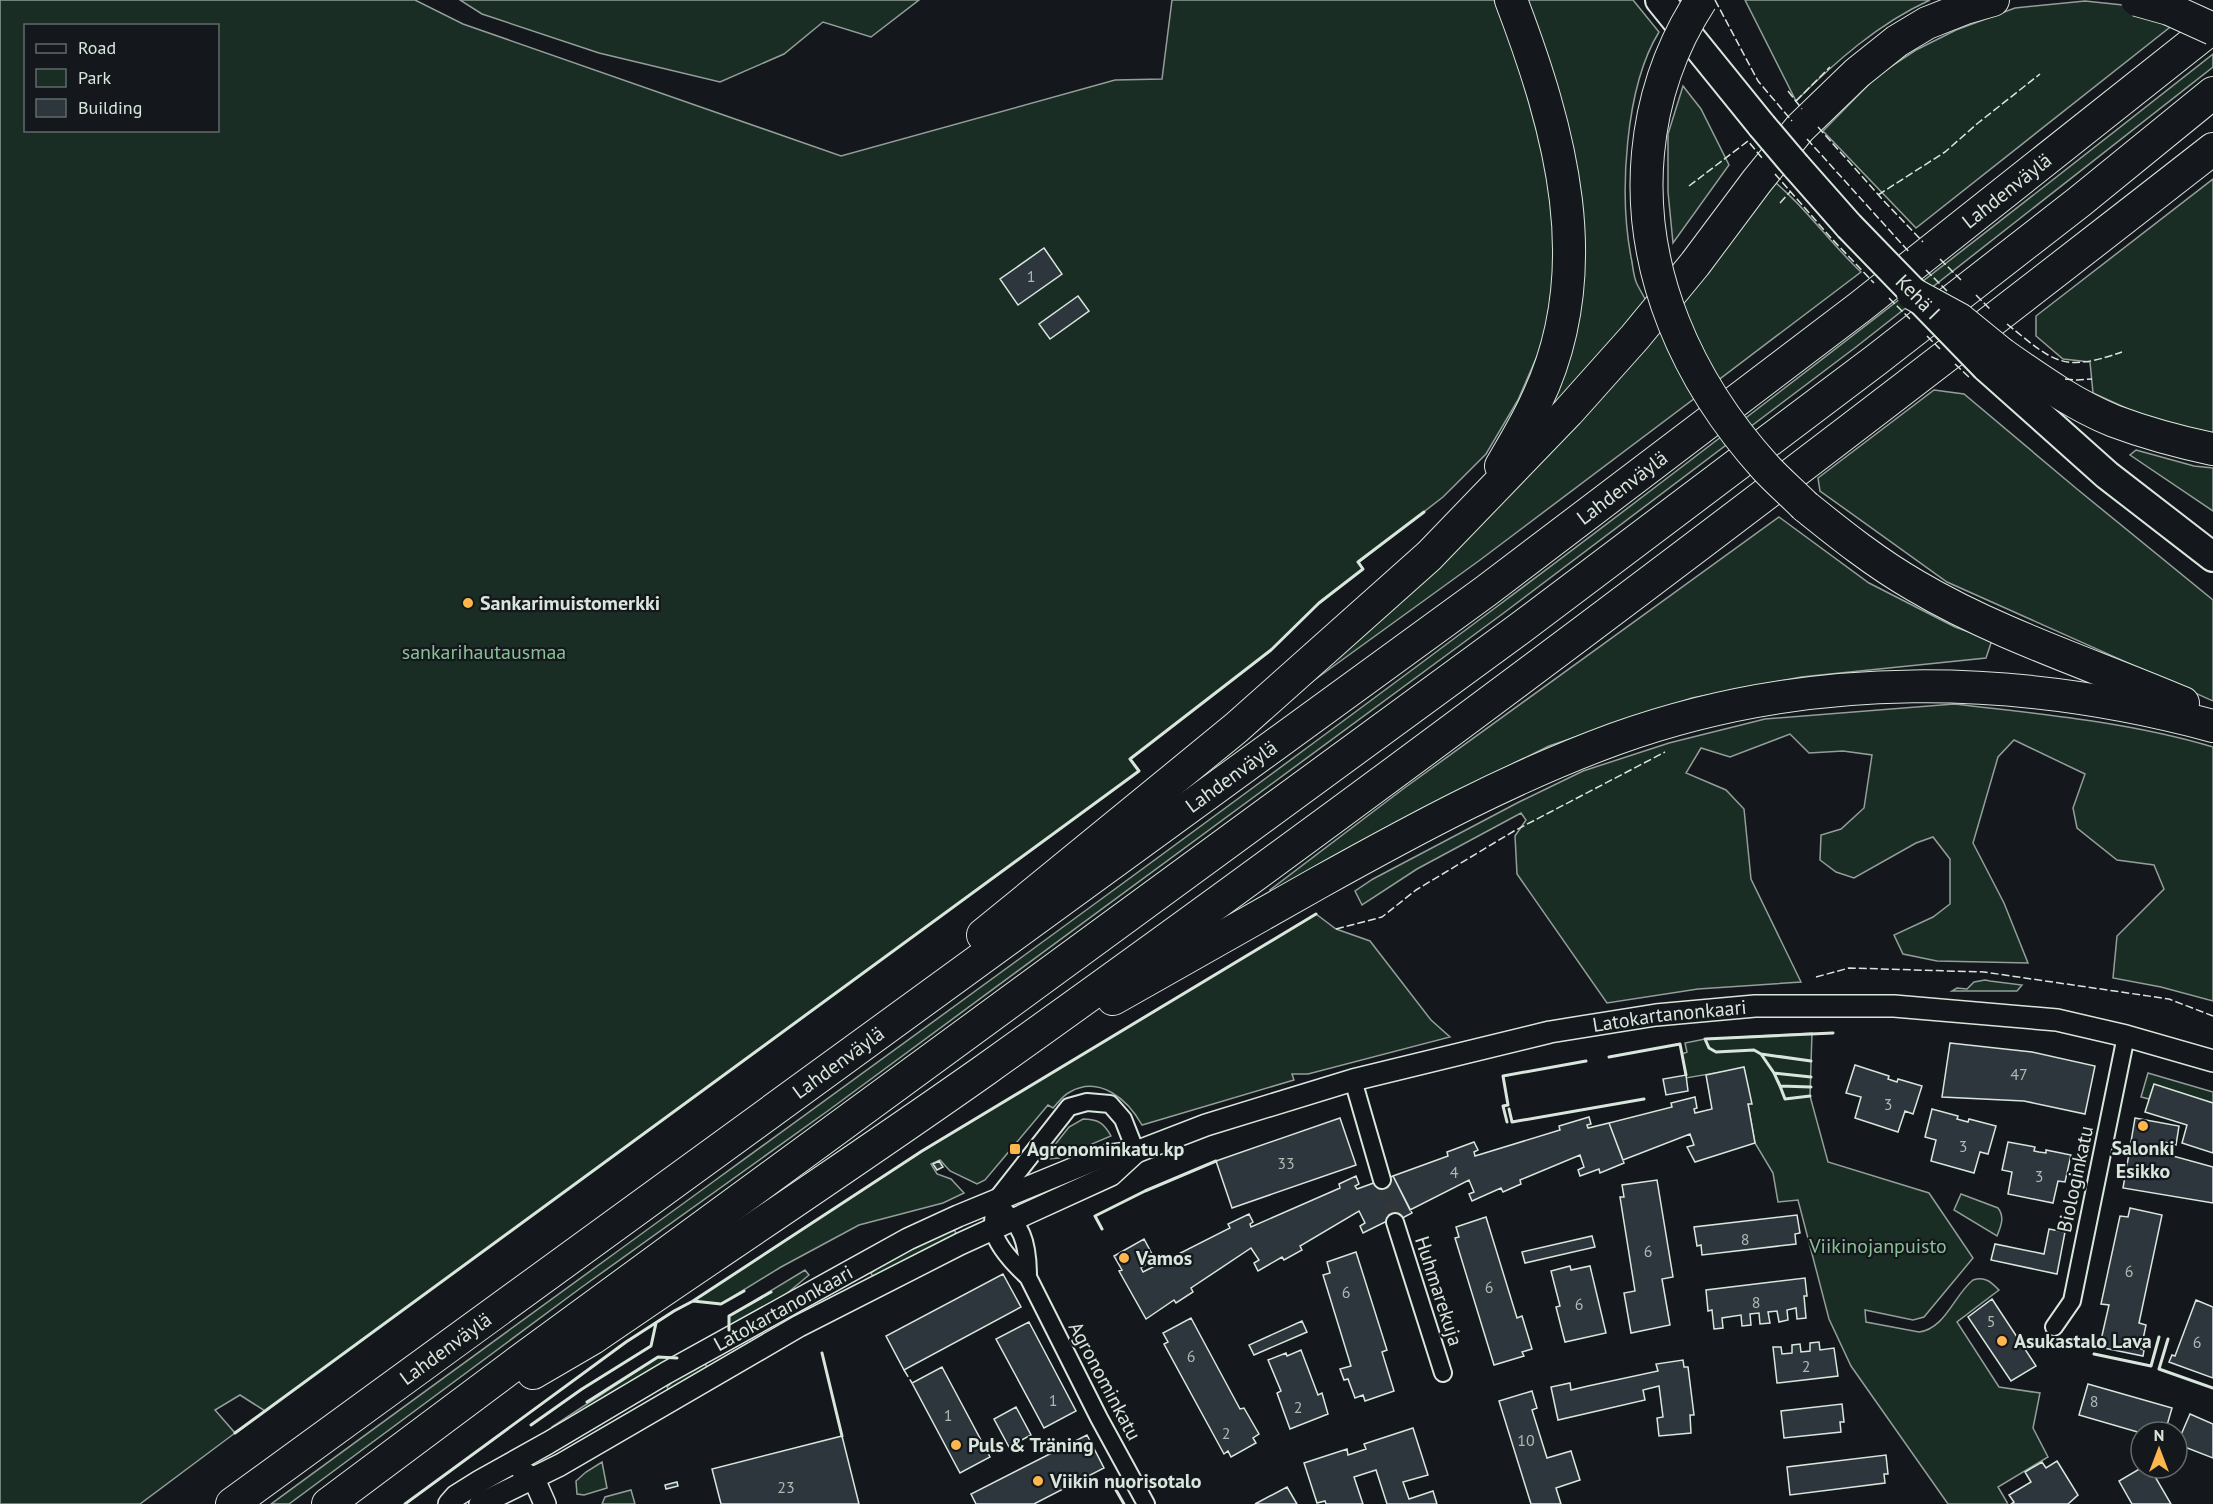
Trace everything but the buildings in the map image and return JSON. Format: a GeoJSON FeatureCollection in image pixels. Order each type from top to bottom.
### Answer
{"type":"FeatureCollection","features":[{"type":"Feature","properties":{"kind":"highway"},"geometry":{"type":"LineString","coordinates":[[1429,556],[1501,466],[1537,401],[1552,359],[1568,294],[1570,235],[1565,185],[1557,142],[1540,83],[1511,0]]}},
{"type":"Feature","properties":{"kind":"highway","name":"Kehä I"},"geometry":{"type":"LineString","coordinates":[[1660,0],[1796,166],[1914,294]]}},
{"type":"Feature","properties":{"kind":"highway"},"geometry":{"type":"LineString","coordinates":[[1701,0],[1688,20],[1667,69],[1652,125],[1646,175],[1646,201],[1655,264],[1673,323],[1705,386],[1733,426],[1766,468],[1805,506],[1862,552],[1917,587],[2040,645],[2213,716]]}},
{"type":"Feature","properties":{"kind":"highway"},"geometry":{"type":"LineString","coordinates":[[814,1080],[1018,904],[1236,728],[1429,556],[1568,412],[1635,337],[1800,129],[1857,73],[1897,41],[1927,23],[1993,0]]}},
{"type":"Feature","properties":{"kind":"highway"},"geometry":{"type":"LineString","coordinates":[[2137,0],[2169,9],[2213,28]]}},
{"type":"Feature","properties":{"kind":"highway","name":"Lahdenväylä"},"geometry":{"type":"LineString","coordinates":[[232,1504],[1486,591],[1869,300],[2213,28]]}},
{"type":"Feature","properties":{"kind":"highway"},"geometry":{"type":"LineString","coordinates":[[328,1504],[514,1365],[1519,629],[1876,360],[2079,202],[2213,93]]}},
{"type":"Feature","properties":{"kind":"highway"},"geometry":{"type":"LineString","coordinates":[[417,1439],[593,1338],[978,1074],[1391,775],[1678,561],[1942,360],[2213,149]]}},
{"type":"Feature","properties":{"kind":"highway"},"geometry":{"type":"LineString","coordinates":[[1914,294],[1959,319],[1994,361],[2107,475],[2213,557]]}},
{"type":"Feature","properties":{"kind":"highway"},"geometry":{"type":"LineString","coordinates":[[1994,361],[2113,420],[2148,433],[2213,448]]}},
{"type":"Feature","properties":{"kind":"highway"},"geometry":{"type":"LineString","coordinates":[[978,1074],[1472,800],[1535,771],[1617,738],[1691,717],[1752,702],[1805,694],[1879,687],[1947,686],[2066,694],[2112,702],[2213,726]]}},
{"type":"Feature","properties":{"kind":"street","name":"Latokartanonkaari"},"geometry":{"type":"LineString","coordinates":[[448,1504],[456,1496],[666,1373],[872,1258],[958,1216],[1104,1156],[1136,1152],[1206,1125],[1353,1080],[1550,1032],[1656,1015],[1755,1006],[1857,1005],[2057,1020],[2126,1036],[2213,1061]]}},
{"type":"Feature","properties":{"kind":"street","name":"Biologinkatu"},"geometry":{"type":"LineString","coordinates":[[2054,1327],[2072,1301],[2126,1036]]}},
{"type":"Feature","properties":{"kind":"street"},"geometry":{"type":"LineString","coordinates":[[1353,1080],[1382,1180]]}},
{"type":"Feature","properties":{"kind":"street"},"geometry":{"type":"LineString","coordinates":[[993,1228],[995,1201],[1069,1107],[1086,1102],[1110,1104],[1123,1119],[1136,1152]]}},
{"type":"Feature","properties":{"kind":"street","name":"Latokartanonkaari"},"geometry":{"type":"LineString","coordinates":[[480,1504],[512,1497],[534,1479],[778,1338],[993,1228],[1112,1175],[1136,1152]]}},
{"type":"Feature","properties":{"kind":"street","name":"Agronominkatu"},"geometry":{"type":"LineString","coordinates":[[995,1201],[1014,1219],[1028,1254],[1028,1277]]}},
{"type":"Feature","properties":{"kind":"street","name":"Huhmarekuja"},"geometry":{"type":"LineString","coordinates":[[1395,1222],[1443,1373]]}},
{"type":"Feature","properties":{"kind":"street","name":"Agronominkatu"},"geometry":{"type":"LineString","coordinates":[[993,1228],[1011,1261],[1028,1277],[1099,1418],[1146,1504]]}},
{"type":"Feature","properties":{"kind":"street"},"geometry":{"type":"LineString","coordinates":[[510,1465],[534,1479],[545,1504]]}},
{"type":"Feature","properties":{"kind":"street"},"geometry":{"type":"LineString","coordinates":[[510,1465],[512,1497]]}},
{"type":"Feature","properties":{"kind":"green space","name":"sankarihautausmaa"},"geometry":{"type":"Polygon","coordinates":[[[0,0],[415,0],[463,24],[841,156],[1115,80],[1162,79],[1172,0],[1494,0],[1527,85],[1556,205],[1557,301],[1518,400],[1486,454],[1443,497],[1359,562],[1363,569],[1319,603],[1271,650],[1130,759],[1139,771],[265,1411],[240,1395],[215,1410],[235,1433],[140,1504],[0,1504],[0,0]]]}},
{"type":"Feature","properties":{"kind":"green space"},"geometry":{"type":"Polygon","coordinates":[[[460,0],[919,0],[871,37],[823,22],[784,54],[720,82],[599,53],[482,14],[460,0]]]}},
{"type":"Feature","properties":{"kind":"green space"},"geometry":{"type":"Polygon","coordinates":[[[1523,0],[1633,0],[1659,32],[1648,55],[1632,111],[1626,173],[1627,232],[1633,270],[1637,284],[1648,304],[1541,426],[1578,305],[1523,0]]]}},
{"type":"Feature","properties":{"kind":"green space"},"geometry":{"type":"Polygon","coordinates":[[[1745,0],[1930,0],[1893,20],[1859,44],[1796,101],[1745,0]]]}},
{"type":"Feature","properties":{"kind":"green space"},"geometry":{"type":"Polygon","coordinates":[[[2085,1],[2123,5],[2174,24],[1916,228],[1823,131],[1878,75],[1916,50],[1956,30],[2015,8],[2085,1]]]}},
{"type":"Feature","properties":{"kind":"green space"},"geometry":{"type":"Polygon","coordinates":[[[2213,54],[2213,67],[1856,347],[1505,612],[289,1504],[271,1504],[1040,944],[1499,605],[1858,332],[2213,54]]]}},
{"type":"Feature","properties":{"kind":"green space"},"geometry":{"type":"Polygon","coordinates":[[[1683,86],[1701,109],[1729,165],[1673,243],[1668,192],[1668,134],[1683,86]]]}},
{"type":"Feature","properties":{"kind":"green space"},"geometry":{"type":"Polygon","coordinates":[[[1770,178],[1794,200],[1861,272],[1717,381],[1676,299],[1770,178]]]}},
{"type":"Feature","properties":{"kind":"green space"},"geometry":{"type":"Polygon","coordinates":[[[2213,179],[2213,434],[2152,420],[2093,393],[2090,362],[2063,359],[2036,336],[2036,316],[2213,179]]]}},
{"type":"Feature","properties":{"kind":"green space"},"geometry":{"type":"Polygon","coordinates":[[[1661,320],[1699,395],[1480,560],[1284,702],[1661,320]]]}},
{"type":"Feature","properties":{"kind":"green space"},"geometry":{"type":"Polygon","coordinates":[[[1934,390],[1964,394],[2213,600],[2213,701],[1947,582],[1820,491],[1818,478],[1934,390]]]}},
{"type":"Feature","properties":{"kind":"green space"},"geometry":{"type":"Polygon","coordinates":[[[2136,450],[2194,466],[2213,468],[2213,511],[2130,455],[2136,450]]]}},
{"type":"Feature","properties":{"kind":"green space"},"geometry":{"type":"Polygon","coordinates":[[[1779,517],[1869,583],[1955,627],[1992,640],[1986,658],[1801,677],[1692,698],[1549,746],[1419,810],[1273,895],[1270,890],[1403,789],[1779,517]]]}},
{"type":"Feature","properties":{"kind":"green space"},"geometry":{"type":"Polygon","coordinates":[[[1954,704],[2117,725],[2213,747],[2213,1001],[2161,987],[2113,978],[2117,936],[2164,889],[2154,865],[2117,860],[2077,828],[2073,808],[2085,774],[2014,740],[1998,757],[1973,843],[2004,903],[2028,963],[1937,961],[1903,954],[1894,935],[1933,917],[1950,904],[1950,859],[1933,837],[1916,843],[1854,878],[1836,872],[1820,860],[1821,835],[1841,829],[1864,808],[1872,755],[1843,751],[1809,753],[1790,734],[1730,757],[1701,748],[1686,773],[1726,790],[1744,809],[1751,879],[1801,982],[1698,989],[1607,1003],[1517,874],[1515,836],[1526,820],[1521,813],[1417,869],[1362,905],[1355,891],[1373,879],[1519,802],[1583,771],[1669,743],[1765,719],[1954,704]]]}},
{"type":"Feature","properties":{"kind":"green space"},"geometry":{"type":"Polygon","coordinates":[[[1316,914],[1336,929],[1370,941],[1431,1020],[1450,1037],[1308,1074],[1292,1074],[1294,1080],[1142,1125],[1129,1107],[1112,1093],[1092,1086],[1081,1088],[1065,1095],[1053,1108],[1048,1105],[985,1180],[977,1184],[950,1171],[940,1160],[931,1164],[937,1174],[951,1179],[964,1193],[943,1203],[859,1225],[781,1267],[721,1304],[693,1301],[922,1151],[1316,914]]]}},
{"type":"Feature","properties":{"kind":"green space"},"geometry":{"type":"Polygon","coordinates":[[[1985,980],[2022,985],[2017,991],[1952,991],[1957,988],[1967,989],[1974,982],[1985,980]]]}},
{"type":"Feature","properties":{"kind":"green space","name":"Viikinojanpuisto"},"geometry":{"type":"Polygon","coordinates":[[[1812,1033],[1810,1096],[1828,1162],[1929,1193],[1973,1258],[1924,1317],[1913,1320],[1865,1310],[1866,1322],[1919,1332],[1928,1330],[1943,1318],[1973,1280],[1984,1279],[1999,1290],[1957,1322],[1999,1387],[2040,1393],[2033,1428],[2048,1457],[1998,1487],[2008,1504],[1948,1504],[1851,1366],[1829,1319],[1798,1200],[1778,1202],[1773,1173],[1755,1143],[1748,1104],[1751,1103],[1744,1068],[1686,1078],[1682,1054],[1687,1052],[1685,1043],[1705,1039],[1812,1033]]]}},
{"type":"Feature","properties":{"kind":"green space"},"geometry":{"type":"Polygon","coordinates":[[[2148,1073],[2213,1092],[2213,1103],[2154,1085],[2149,1099],[2141,1097],[2148,1073]]]}},
{"type":"Feature","properties":{"kind":"green space"},"geometry":{"type":"Polygon","coordinates":[[[1083,1119],[1100,1123],[1111,1136],[1059,1158],[1048,1159],[1046,1156],[1069,1127],[1083,1119]]]}},
{"type":"Feature","properties":{"kind":"green space"},"geometry":{"type":"Polygon","coordinates":[[[1961,1194],[1998,1208],[2002,1218],[1997,1236],[1954,1210],[1961,1194]]]}},
{"type":"Feature","properties":{"kind":"green space"},"geometry":{"type":"Polygon","coordinates":[[[953,1226],[958,1239],[874,1279],[871,1273],[897,1253],[953,1226]]]}},
{"type":"Feature","properties":{"kind":"green space"},"geometry":{"type":"Polygon","coordinates":[[[805,1270],[809,1275],[779,1300],[729,1330],[729,1316],[805,1270]]]}},
{"type":"Feature","properties":{"kind":"green space"},"geometry":{"type":"Polygon","coordinates":[[[658,1357],[680,1358],[552,1431],[552,1427],[658,1357]]]}},
{"type":"Feature","properties":{"kind":"green space"},"geometry":{"type":"Polygon","coordinates":[[[702,1359],[709,1370],[670,1393],[667,1387],[702,1359]]]}},
{"type":"Feature","properties":{"kind":"green space"},"geometry":{"type":"Polygon","coordinates":[[[602,1462],[607,1488],[584,1495],[577,1494],[576,1481],[602,1462]]]}},
{"type":"Feature","properties":{"kind":"green space"},"geometry":{"type":"Polygon","coordinates":[[[631,1490],[635,1504],[602,1504],[605,1497],[631,1490]]]}},
{"type":"Feature","properties":{"kind":"tunnel"},"geometry":{"type":"LineString","coordinates":[[1382,1180],[1395,1222]]}},
{"type":"Feature","properties":{"kind":"fence"},"geometry":{"type":"LineString","coordinates":[[1715,0],[1758,81],[1792,121]]}},
{"type":"Feature","properties":{"kind":"fence"},"geometry":{"type":"LineString","coordinates":[[1796,101],[1830,67]]}},
{"type":"Feature","properties":{"kind":"fence"},"geometry":{"type":"LineString","coordinates":[[1878,195],[1945,152],[2040,74]]}},
{"type":"Feature","properties":{"kind":"fence"},"geometry":{"type":"LineString","coordinates":[[1788,91],[1802,109]]}},
{"type":"Feature","properties":{"kind":"fence"},"geometry":{"type":"LineString","coordinates":[[1818,127],[1923,242]]}},
{"type":"Feature","properties":{"kind":"fence"},"geometry":{"type":"LineString","coordinates":[[1807,139],[1910,253]]}},
{"type":"Feature","properties":{"kind":"fence"},"geometry":{"type":"LineString","coordinates":[[1689,186],[1748,141],[1762,158]]}},
{"type":"Feature","properties":{"kind":"fence"},"geometry":{"type":"LineString","coordinates":[[1775,174],[1874,283]]}},
{"type":"Feature","properties":{"kind":"fence"},"geometry":{"type":"LineString","coordinates":[[1780,203],[1790,192]]}},
{"type":"Feature","properties":{"kind":"fence"},"geometry":{"type":"LineString","coordinates":[[1940,259],[1961,280]]}},
{"type":"Feature","properties":{"kind":"fence"},"geometry":{"type":"LineString","coordinates":[[1926,270],[1947,291]]}},
{"type":"Feature","properties":{"kind":"fence"},"geometry":{"type":"LineString","coordinates":[[1976,295],[1991,310]]}},
{"type":"Feature","properties":{"kind":"fence"},"geometry":{"type":"LineString","coordinates":[[1889,298],[1910,319]]}},
{"type":"Feature","properties":{"kind":"fence"},"geometry":{"type":"LineString","coordinates":[[2007,324],[2036,347],[2060,360],[2085,362],[2122,352]]}},
{"type":"Feature","properties":{"kind":"fence"},"geometry":{"type":"LineString","coordinates":[[1927,336],[1940,349]]}},
{"type":"Feature","properties":{"kind":"fence"},"geometry":{"type":"LineString","coordinates":[[1955,364],[1971,379]]}},
{"type":"Feature","properties":{"kind":"fence"},"geometry":{"type":"LineString","coordinates":[[2065,379],[2092,379]]}},
{"type":"Feature","properties":{"kind":"fence"},"geometry":{"type":"LineString","coordinates":[[1336,929],[1382,917],[1416,890],[1514,831],[1665,752]]}},
{"type":"Feature","properties":{"kind":"fence"},"geometry":{"type":"LineString","coordinates":[[1816,977],[1849,968],[1984,972],[2169,999],[2213,1016]]}},
{"type":"Feature","properties":{"kind":"fence"},"geometry":{"type":"LineString","coordinates":[[904,1370],[912,1383]]}},
{"type":"Feature","properties":{"kind":"wall"},"geometry":{"type":"LineString","coordinates":[[235,1433],[1139,771],[1130,759],[1271,650],[1319,603],[1363,569],[1358,562],[1424,512]]}},
{"type":"Feature","properties":{"kind":"wall"},"geometry":{"type":"LineString","coordinates":[[405,1504],[626,1342],[693,1301],[922,1151],[1316,914]]}},
{"type":"Feature","properties":{"kind":"wall"},"geometry":{"type":"LineString","coordinates":[[1811,1061],[1761,1054],[1754,1050],[1716,1052],[1709,1048],[1705,1039],[1833,1033]]}},
{"type":"Feature","properties":{"kind":"wall"},"geometry":{"type":"LineString","coordinates":[[1609,1057],[1680,1044],[1686,1075]]}},
{"type":"Feature","properties":{"kind":"wall"},"geometry":{"type":"LineString","coordinates":[[1761,1054],[1774,1073],[1811,1077]]}},
{"type":"Feature","properties":{"kind":"wall"},"geometry":{"type":"LineString","coordinates":[[1507,1122],[1503,1106],[1508,1105],[1503,1076],[1586,1061]]}},
{"type":"Feature","properties":{"kind":"wall"},"geometry":{"type":"LineString","coordinates":[[1774,1073],[1780,1086],[1811,1087]]}},
{"type":"Feature","properties":{"kind":"wall"},"geometry":{"type":"LineString","coordinates":[[1780,1086],[1785,1099],[1810,1096]]}},
{"type":"Feature","properties":{"kind":"wall"},"geometry":{"type":"LineString","coordinates":[[1509,1109],[1512,1122],[1644,1099]]}},
{"type":"Feature","properties":{"kind":"wall"},"geometry":{"type":"LineString","coordinates":[[1102,1229],[1095,1216],[1145,1191],[1216,1161]]}},
{"type":"Feature","properties":{"kind":"wall"},"geometry":{"type":"LineString","coordinates":[[693,1301],[721,1304],[744,1291]]}},
{"type":"Feature","properties":{"kind":"wall"},"geometry":{"type":"LineString","coordinates":[[729,1330],[729,1316],[771,1292]]}},
{"type":"Feature","properties":{"kind":"wall"},"geometry":{"type":"LineString","coordinates":[[531,1425],[582,1389],[651,1346],[656,1323]]}},
{"type":"Feature","properties":{"kind":"wall"},"geometry":{"type":"LineString","coordinates":[[2094,1354],[2151,1366],[2159,1337]]}},
{"type":"Feature","properties":{"kind":"wall"},"geometry":{"type":"LineString","coordinates":[[2168,1339],[2159,1369],[2213,1388]]}},
{"type":"Feature","properties":{"kind":"wall"},"geometry":{"type":"LineString","coordinates":[[822,1353],[842,1436]]}},
{"type":"Feature","properties":{"kind":"wall"},"geometry":{"type":"LineString","coordinates":[[587,1402],[658,1357],[677,1358]]}},
{"type":"Feature","properties":{"kind":"wall"},"geometry":{"type":"LineString","coordinates":[[1112,1483],[1124,1504]]}},
{"type":"Feature","properties":{"kind":"place","name":"Sankarimuistomerkki"},"geometry":{"type":"Point","coordinates":[468,603]}},
{"type":"Feature","properties":{"kind":"place","name":"Salonki Esikko"},"geometry":{"type":"Point","coordinates":[2143,1126]}},
{"type":"Feature","properties":{"kind":"place","name":"Agronominkatu kp"},"geometry":{"type":"Point","coordinates":[1015,1149]}},
{"type":"Feature","properties":{"kind":"place","name":"Vamos"},"geometry":{"type":"Point","coordinates":[1124,1258]}},
{"type":"Feature","properties":{"kind":"place","name":"Asukastalo Lava"},"geometry":{"type":"Point","coordinates":[2002,1341]}},
{"type":"Feature","properties":{"kind":"place","name":"Puls & Träning"},"geometry":{"type":"Point","coordinates":[956,1445]}},
{"type":"Feature","properties":{"kind":"place","name":"Viikin nuorisotalo"},"geometry":{"type":"Point","coordinates":[1038,1481]}}]}
